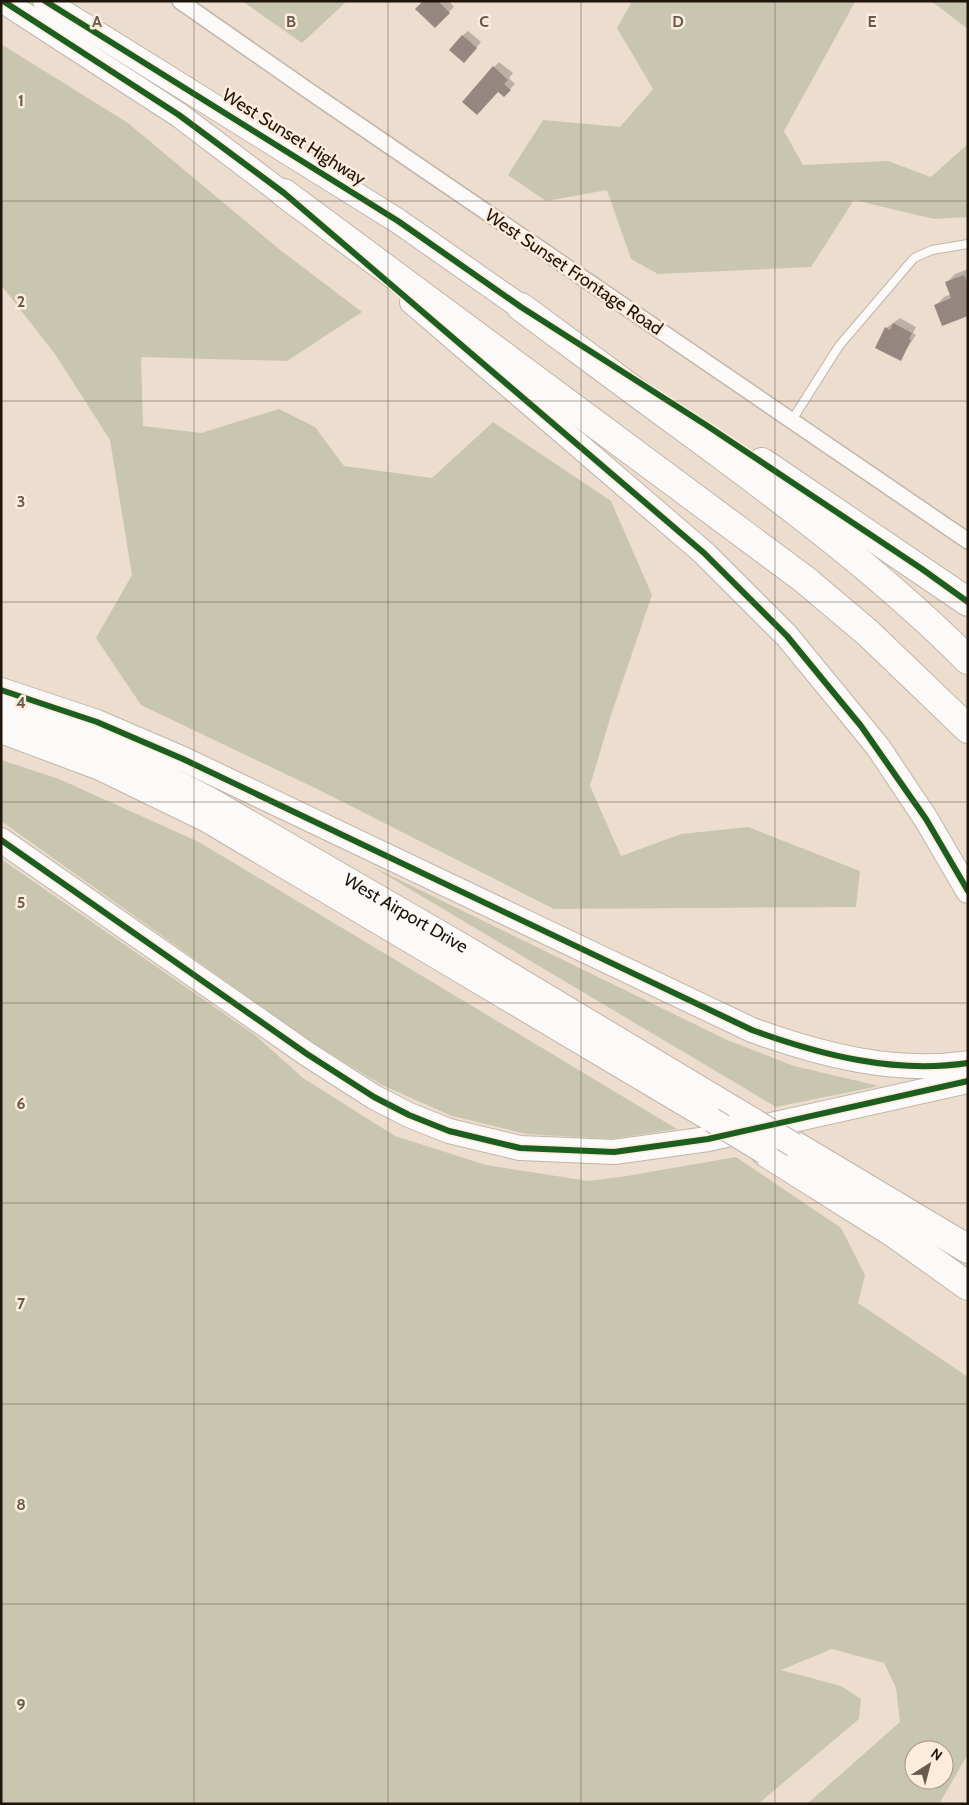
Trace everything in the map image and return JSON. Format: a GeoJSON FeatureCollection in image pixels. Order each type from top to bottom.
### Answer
{"type":"FeatureCollection","features":[{"type":"Feature","properties":{"kind":"highway"},"geometry":{"type":"LineString","coordinates":[[284,193],[804,579],[868,633],[968,729]]}},
{"type":"Feature","properties":{"kind":"highway"},"geometry":{"type":"LineString","coordinates":[[521,307],[706,425],[922,569],[968,602]]}},
{"type":"Feature","properties":{"kind":"highway"},"geometry":{"type":"LineString","coordinates":[[521,307],[778,496],[833,539],[902,598],[968,660]]}},
{"type":"Feature","properties":{"kind":"highway"},"geometry":{"type":"LineString","coordinates":[[794,1145],[968,1249]]}},
{"type":"Feature","properties":{"kind":"highway"},"geometry":{"type":"LineString","coordinates":[[765,1152],[895,1234],[968,1286]]}},
{"type":"Feature","properties":{"kind":"main road"},"geometry":{"type":"LineString","coordinates":[[3,1],[171,110],[284,193],[662,517],[757,604],[815,668],[878,747],[931,826],[968,891]]}},
{"type":"Feature","properties":{"kind":"main road","name":"West Sunset Highway"},"geometry":{"type":"LineString","coordinates":[[45,1],[398,221],[521,307]]}},
{"type":"Feature","properties":{"kind":"main road"},"geometry":{"type":"LineString","coordinates":[[1,690],[97,722],[183,759],[752,1030],[797,1047],[863,1061],[908,1066],[968,1063]]}},
{"type":"Feature","properties":{"kind":"main road","name":"West Airport Drive"},"geometry":{"type":"LineString","coordinates":[[1,710],[85,740],[167,777],[207,798],[466,948],[794,1145]]}},
{"type":"Feature","properties":{"kind":"main road","name":"West Airport Drive"},"geometry":{"type":"LineString","coordinates":[[1,731],[100,768],[207,820],[765,1152]]}},
{"type":"Feature","properties":{"kind":"main road"},"geometry":{"type":"LineString","coordinates":[[1,840],[307,1054],[374,1097],[409,1115],[449,1132],[520,1148],[614,1152],[708,1139],[968,1081]]}},
{"type":"Feature","properties":{"kind":"street","name":"West Sunset Frontage Road"},"geometry":{"type":"LineString","coordinates":[[180,1],[309,92],[968,540]]}},
{"type":"Feature","properties":{"kind":"lane"},"geometry":{"type":"LineString","coordinates":[[792,420],[839,346],[914,258],[932,250],[968,244]]}},
{"type":"Feature","properties":{"kind":"shaded area"},"geometry":{"type":"Polygon","coordinates":[[[242,1],[347,1],[302,43],[242,1]]]}},
{"type":"Feature","properties":{"kind":"shaded area"},"geometry":{"type":"Polygon","coordinates":[[[632,1],[855,2],[784,131],[803,165],[888,161],[931,177],[968,144],[968,217],[934,219],[854,200],[811,267],[658,274],[631,259],[607,190],[546,201],[508,175],[543,120],[620,127],[653,89],[617,28],[632,1]]]}},
{"type":"Feature","properties":{"kind":"shaded area"},"geometry":{"type":"Polygon","coordinates":[[[931,1],[968,1],[968,29],[931,1]]]}},
{"type":"Feature","properties":{"kind":"shaded area"},"geometry":{"type":"Polygon","coordinates":[[[1,44],[128,123],[279,249],[362,312],[287,361],[141,357],[143,426],[201,433],[279,409],[315,427],[344,466],[432,478],[493,422],[611,501],[652,595],[611,715],[590,786],[621,856],[681,834],[748,827],[860,871],[856,907],[554,909],[319,790],[141,705],[96,638],[132,575],[110,440],[55,354],[1,285],[1,44]]]}},
{"type":"Feature","properties":{"kind":"shaded area"},"geometry":{"type":"Polygon","coordinates":[[[1,760],[59,779],[199,842],[677,1129],[611,1139],[526,1134],[452,1116],[382,1085],[311,1042],[1,821],[1,760]]]}},
{"type":"Feature","properties":{"kind":"shaded area"},"geometry":{"type":"Polygon","coordinates":[[[1,859],[255,1035],[303,1078],[395,1136],[486,1165],[588,1181],[736,1157],[841,1228],[865,1275],[858,1303],[968,1377],[968,1754],[954,1778],[954,1740],[904,1740],[904,1790],[947,1790],[939,1804],[807,1804],[900,1722],[896,1688],[884,1663],[832,1649],[781,1670],[841,1686],[861,1699],[859,1719],[758,1804],[1,1804],[1,859]]]}},
{"type":"Feature","properties":{"kind":"shaded area"},"geometry":{"type":"Polygon","coordinates":[[[371,866],[727,1040],[794,1066],[879,1086],[776,1107],[371,866]]]}},
{"type":"Feature","properties":{"kind":"building"},"geometry":{"type":"Polygon","coordinates":[[[423,1],[438,1],[450,13],[435,28],[415,9],[423,1]]]}},
{"type":"Feature","properties":{"kind":"building"},"geometry":{"type":"Polygon","coordinates":[[[462,35],[477,48],[464,63],[449,50],[462,35]]]}},
{"type":"Feature","properties":{"kind":"building"},"geometry":{"type":"Polygon","coordinates":[[[493,66],[508,80],[504,84],[511,90],[504,97],[498,92],[477,115],[462,102],[493,66]]]}},
{"type":"Feature","properties":{"kind":"building"},"geometry":{"type":"Polygon","coordinates":[[[964,275],[968,284],[968,316],[942,326],[934,305],[951,298],[945,282],[964,275]]]}},
{"type":"Feature","properties":{"kind":"building"},"geometry":{"type":"Polygon","coordinates":[[[893,323],[912,333],[909,339],[911,340],[901,361],[875,348],[885,327],[890,330],[893,323]]]}},
{"type":"Feature","properties":{"kind":"cycle path"},"geometry":{"type":"LineString","coordinates":[[3,1],[179,115],[284,193],[704,553],[787,636],[861,726],[926,819],[968,891]]}},
{"type":"Feature","properties":{"kind":"cycle path"},"geometry":{"type":"LineString","coordinates":[[45,1],[398,221],[521,307],[706,425],[922,569],[968,602]]}},
{"type":"Feature","properties":{"kind":"cycle path"},"geometry":{"type":"LineString","coordinates":[[1,690],[97,722],[183,759],[752,1030],[804,1047],[858,1060],[913,1066],[968,1063]]}},
{"type":"Feature","properties":{"kind":"cycle path"},"geometry":{"type":"LineString","coordinates":[[1,840],[307,1054],[374,1097],[409,1115],[449,1131],[520,1148],[614,1152],[708,1139],[968,1081]]}}]}
